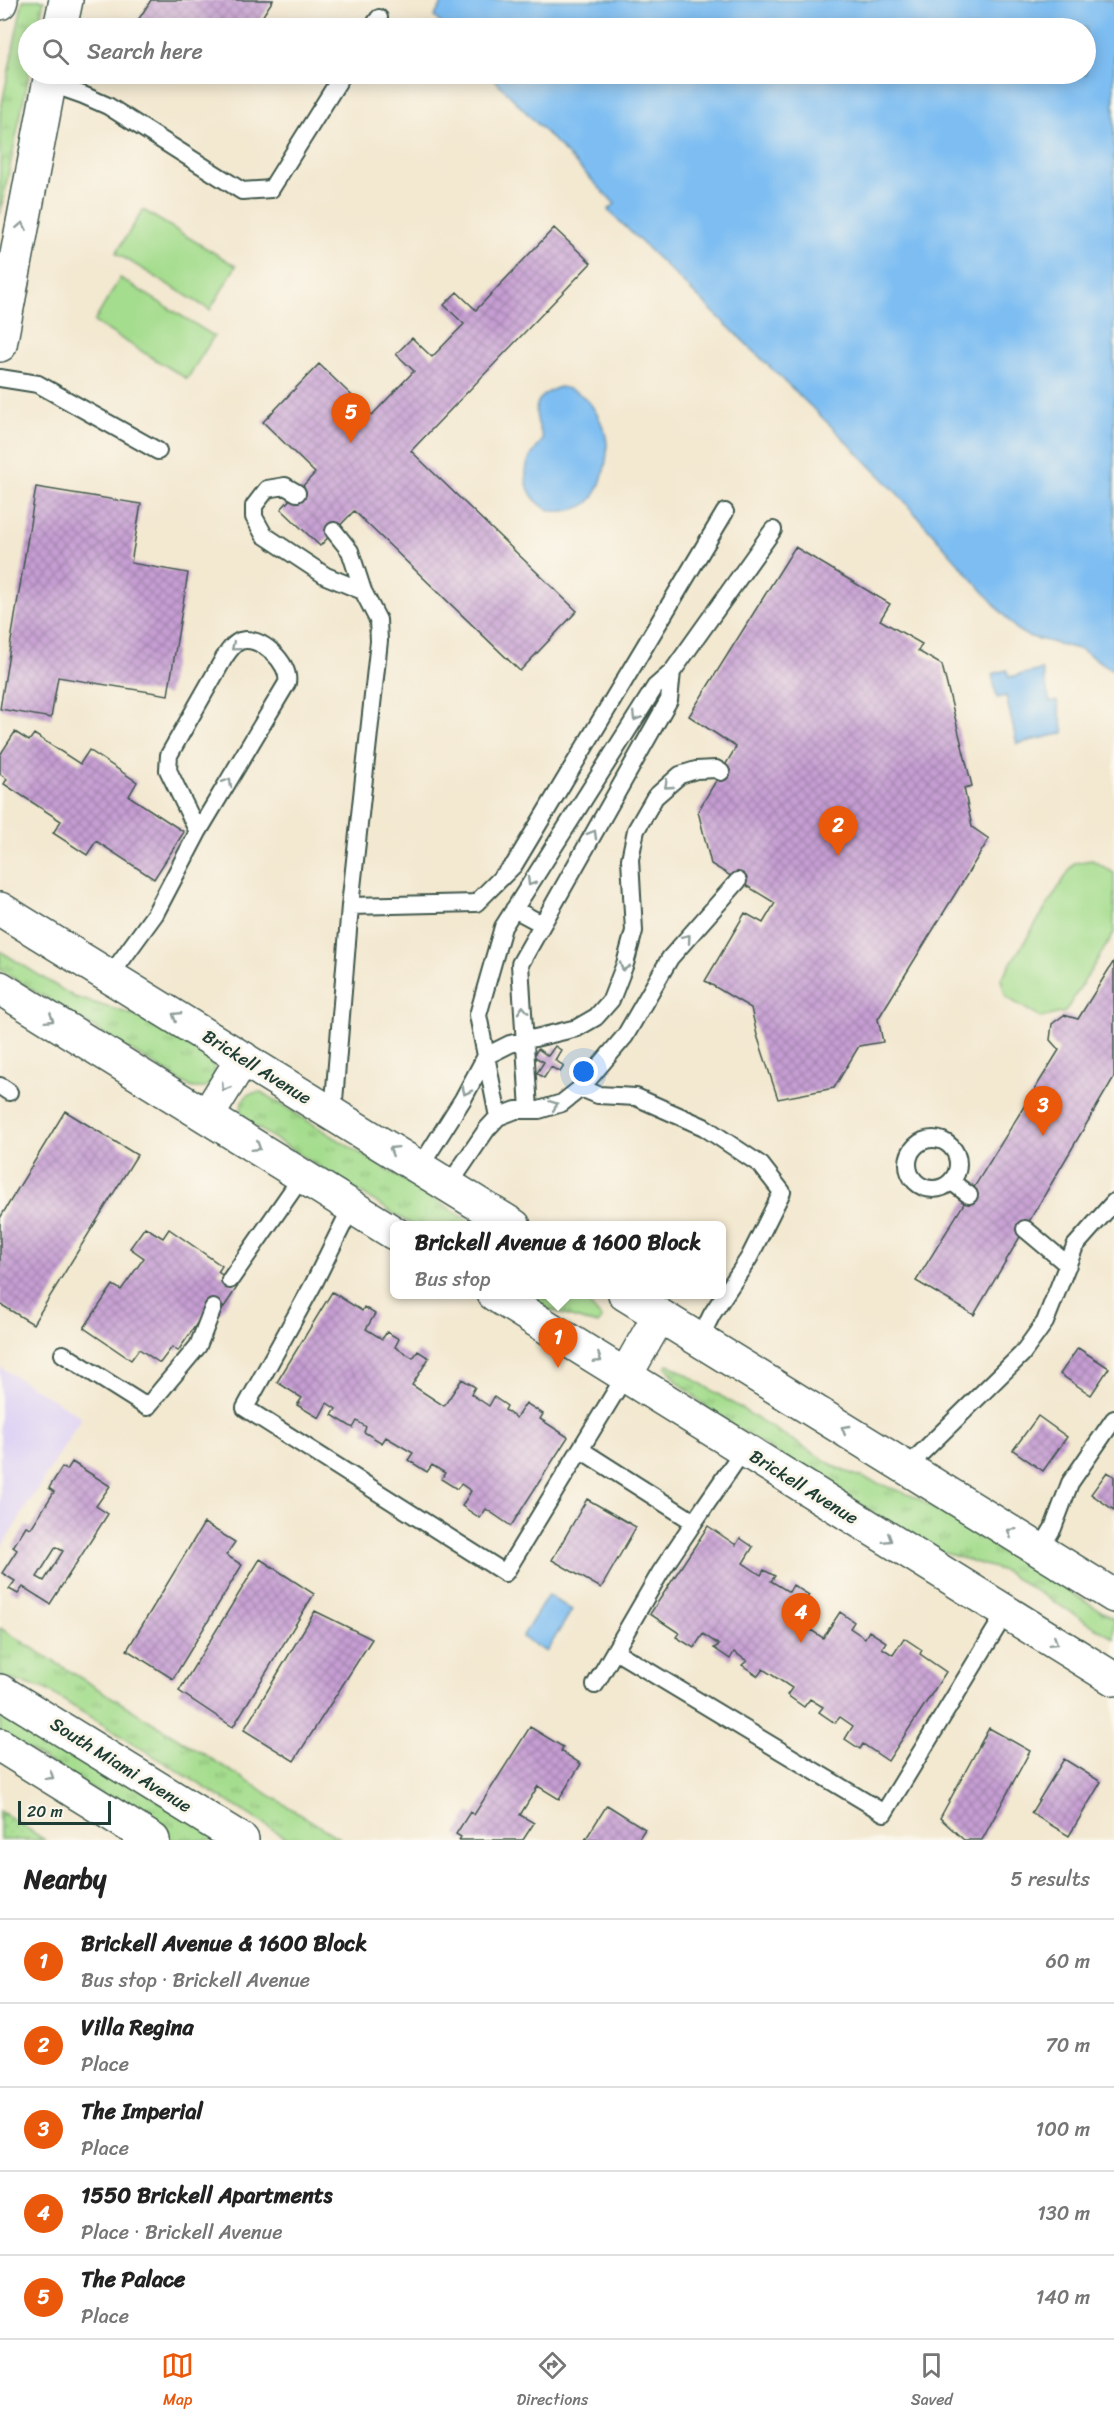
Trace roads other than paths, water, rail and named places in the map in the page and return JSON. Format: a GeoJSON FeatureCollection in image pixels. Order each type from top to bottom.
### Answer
{"type":"FeatureCollection","features":[{"type":"Feature","properties":{"kind":"main road"},"geometry":{"type":"LineString","coordinates":[[62,18],[66,0]]}},
{"type":"Feature","properties":{"kind":"main road"},"geometry":{"type":"LineString","coordinates":[[0,345],[49,84]]}},
{"type":"Feature","properties":{"kind":"main road","name":"Brickell Avenue"},"geometry":{"type":"LineString","coordinates":[[0,909],[506,1221]]}},
{"type":"Feature","properties":{"kind":"main road"},"geometry":{"type":"LineString","coordinates":[[0,988],[390,1230]]}},
{"type":"Feature","properties":{"kind":"main road"},"geometry":{"type":"LineString","coordinates":[[207,1116],[243,1058]]}},
{"type":"Feature","properties":{"kind":"main road","name":"Brickell Avenue"},"geometry":{"type":"LineString","coordinates":[[503,1299],[1114,1679]]}},
{"type":"Feature","properties":{"kind":"main road"},"geometry":{"type":"LineString","coordinates":[[633,1299],[1114,1596]]}},
{"type":"Feature","properties":{"kind":"main road"},"geometry":{"type":"LineString","coordinates":[[625,1376],[659,1316]]}},
{"type":"Feature","properties":{"kind":"main road","name":"South Miami Avenue"},"geometry":{"type":"LineString","coordinates":[[0,1690],[242,1840]]}},
{"type":"Feature","properties":{"kind":"main road"},"geometry":{"type":"LineString","coordinates":[[0,1745],[153,1840]]}},
{"type":"Feature","properties":{"kind":"lane"},"geometry":{"type":"LineString","coordinates":[[62,84],[108,106],[242,191],[271,189],[337,84]]}},
{"type":"Feature","properties":{"kind":"lane"},"geometry":{"type":"LineString","coordinates":[[0,378],[38,384],[158,451]]}},
{"type":"Feature","properties":{"kind":"lane"},"geometry":{"type":"LineString","coordinates":[[297,493],[285,486],[267,489],[254,506],[254,518],[264,534],[326,576],[363,591]]}},
{"type":"Feature","properties":{"kind":"lane"},"geometry":{"type":"LineString","coordinates":[[350,906],[476,903],[514,865],[725,512]]}},
{"type":"Feature","properties":{"kind":"lane"},"geometry":{"type":"LineString","coordinates":[[498,1117],[478,1015],[503,927],[655,687],[672,672],[773,530]]}},
{"type":"Feature","properties":{"kind":"lane"},"geometry":{"type":"LineString","coordinates":[[333,1113],[350,906],[379,641],[378,620],[363,591],[350,551],[334,531]]}},
{"type":"Feature","properties":{"kind":"lane"},"geometry":{"type":"LineString","coordinates":[[110,976],[155,914],[198,832],[287,682],[288,671],[280,658],[262,645],[247,640],[234,645],[224,658],[169,755],[168,770],[198,832]]}},
{"type":"Feature","properties":{"kind":"lane"},"geometry":{"type":"LineString","coordinates":[[529,1110],[520,964],[669,700],[672,672]]}},
{"type":"Feature","properties":{"kind":"lane"},"geometry":{"type":"LineString","coordinates":[[420,1167],[463,1099],[486,1056],[525,1039],[577,1028],[596,1017],[612,1000],[634,931],[630,859],[636,830],[655,797],[680,775],[696,770],[716,769],[721,772]]}},
{"type":"Feature","properties":{"kind":"lane"},"geometry":{"type":"LineString","coordinates":[[449,1185],[487,1129],[498,1117],[516,1110],[539,1110],[562,1103],[581,1088],[625,1036],[669,958],[738,881]]}},
{"type":"Feature","properties":{"kind":"lane"},"geometry":{"type":"LineString","coordinates":[[514,909],[542,924]]}},
{"type":"Feature","properties":{"kind":"lane"},"geometry":{"type":"LineString","coordinates":[[581,1088],[598,1095],[636,1097],[704,1127],[761,1165],[782,1191],[749,1258],[726,1293]]}},
{"type":"Feature","properties":{"kind":"lane"},"geometry":{"type":"LineString","coordinates":[[230,1280],[303,1175]]}},
{"type":"Feature","properties":{"kind":"lane"},"geometry":{"type":"LineString","coordinates":[[952,1182],[969,1195]]}},
{"type":"Feature","properties":{"kind":"lane"},"geometry":{"type":"LineString","coordinates":[[908,1467],[1022,1354],[1045,1322],[1075,1246],[1114,1202]]}},
{"type":"Feature","properties":{"kind":"lane"},"geometry":{"type":"LineString","coordinates":[[352,1206],[314,1283],[245,1408],[505,1573],[625,1376]]}},
{"type":"Feature","properties":{"kind":"lane"},"geometry":{"type":"LineString","coordinates":[[1025,1229],[1068,1265]]}},
{"type":"Feature","properties":{"kind":"lane"},"geometry":{"type":"LineString","coordinates":[[699,1340],[722,1299]]}},
{"type":"Feature","properties":{"kind":"lane"},"geometry":{"type":"LineString","coordinates":[[63,1354],[147,1407],[198,1346],[213,1308]]}},
{"type":"Feature","properties":{"kind":"lane"},"geometry":{"type":"LineString","coordinates":[[1040,1550],[1053,1528],[1070,1483],[1114,1419]]}},
{"type":"Feature","properties":{"kind":"lane"},"geometry":{"type":"LineString","coordinates":[[595,1685],[660,1573],[744,1449]]}},
{"type":"Feature","properties":{"kind":"lane"},"geometry":{"type":"LineString","coordinates":[[581,1450],[694,1522]]}},
{"type":"Feature","properties":{"kind":"lane"},"geometry":{"type":"LineString","coordinates":[[615,1651],[884,1813],[1006,1612]]}},
{"type":"Feature","properties":{"kind":"water"},"geometry":{"type":"Polygon","coordinates":[[[444,0],[1114,0],[1114,671],[1082,650],[1027,636],[1017,630],[897,493],[608,210],[615,204],[499,84],[1096,84],[1096,18],[434,17],[444,0]]]}},
{"type":"Feature","properties":{"kind":"water"},"geometry":{"type":"Polygon","coordinates":[[[560,387],[573,390],[589,402],[605,433],[607,453],[601,481],[589,502],[571,510],[554,511],[546,509],[536,501],[527,484],[526,475],[529,459],[543,439],[536,407],[543,396],[560,387]]]}},
{"type":"Feature","properties":{"kind":"water"},"geometry":{"type":"Polygon","coordinates":[[[1007,670],[1009,677],[1042,670],[1050,702],[1057,701],[1064,733],[1017,744],[1006,696],[997,698],[992,674],[1007,670]]]}},
{"type":"Feature","properties":{"kind":"water"},"geometry":{"type":"Polygon","coordinates":[[[548,1595],[572,1610],[546,1652],[522,1637],[548,1595]]]}},
{"type":"Feature","properties":{"kind":"place","name":"The Palace"},"geometry":{"type":"Point","coordinates":[351,443]}},
{"type":"Feature","properties":{"kind":"place","name":"Villa Regina"},"geometry":{"type":"Point","coordinates":[838,856]}},
{"type":"Feature","properties":{"kind":"place","name":"The Imperial"},"geometry":{"type":"Point","coordinates":[1043,1136]}},
{"type":"Feature","properties":{"kind":"place","name":"Brickell Avenue & 1600 Block"},"geometry":{"type":"Point","coordinates":[558,1368]}},
{"type":"Feature","properties":{"kind":"place","name":"1550 Brickell Apartments"},"geometry":{"type":"Point","coordinates":[801,1643]}}]}
